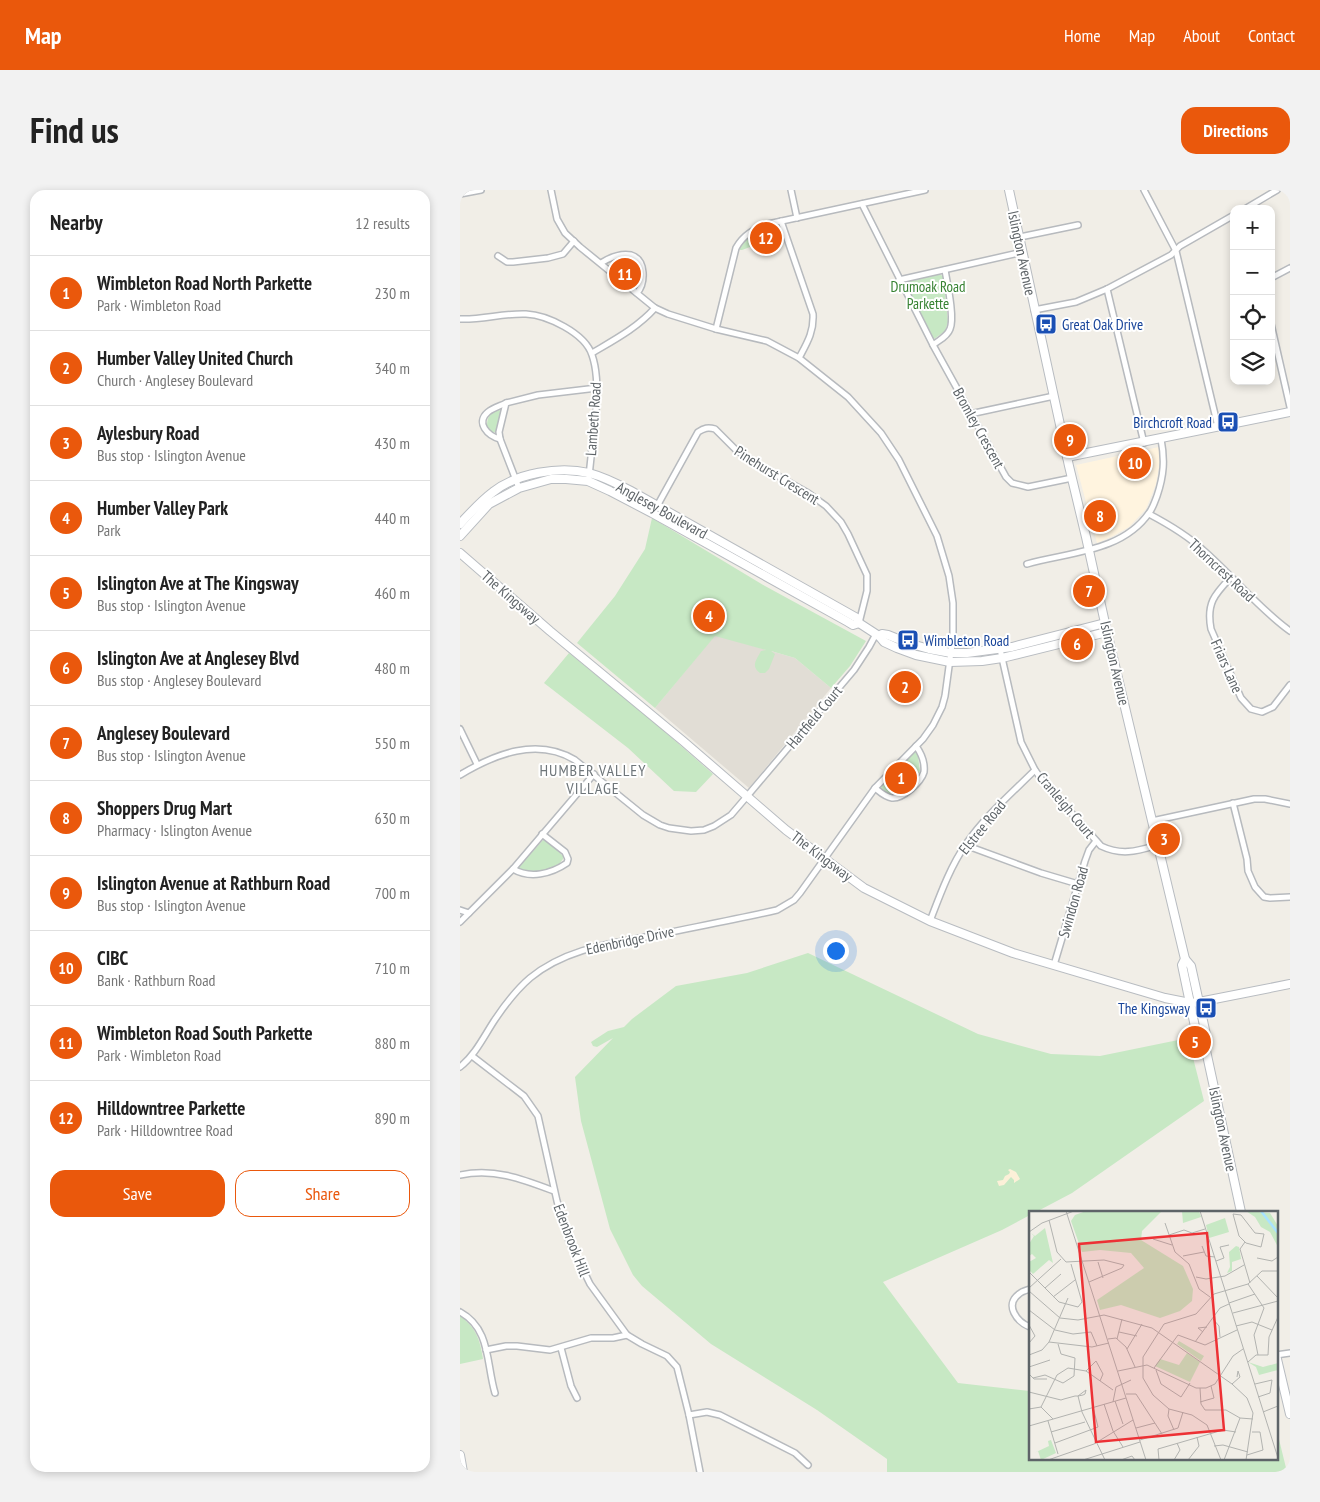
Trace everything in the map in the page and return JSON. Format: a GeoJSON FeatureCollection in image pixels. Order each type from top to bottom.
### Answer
{"type":"FeatureCollection","features":[{"type":"Feature","properties":{"kind":"street"},"geometry":{"type":"LineString","coordinates":[[460,194],[481,190]]}},
{"type":"Feature","properties":{"kind":"street"},"geometry":{"type":"LineString","coordinates":[[551,190],[557,219],[565,233],[654,308],[716,329],[767,341],[799,358],[836,387],[860,409],[899,460],[937,536],[949,576],[954,621],[950,662],[942,707],[933,725],[916,746],[875,788],[825,859]]}},
{"type":"Feature","properties":{"kind":"street"},"geometry":{"type":"LineString","coordinates":[[791,190],[797,218]]}},
{"type":"Feature","properties":{"kind":"street"},"geometry":{"type":"LineString","coordinates":[[716,329],[738,243],[753,230],[781,221],[925,190]]}},
{"type":"Feature","properties":{"kind":"street","name":"Islington Avenue"},"geometry":{"type":"LineString","coordinates":[[1009,190],[1034,310],[1090,550],[1107,632],[1185,959],[1191,966],[1207,1039],[1205,1046],[1241,1211]]}},
{"type":"Feature","properties":{"kind":"street"},"geometry":{"type":"LineString","coordinates":[[1144,190],[1176,251],[1218,427]]}},
{"type":"Feature","properties":{"kind":"street"},"geometry":{"type":"LineString","coordinates":[[1252,205],[1278,190]]}},
{"type":"Feature","properties":{"kind":"street","name":"Bromley Crescent"},"geometry":{"type":"LineString","coordinates":[[862,204],[933,345],[1006,476],[1012,483],[1028,487],[1072,478]]}},
{"type":"Feature","properties":{"kind":"street"},"geometry":{"type":"LineString","coordinates":[[1034,310],[1076,302],[1107,289],[1171,255],[1180,246],[1230,217]]}},
{"type":"Feature","properties":{"kind":"street"},"geometry":{"type":"LineString","coordinates":[[781,221],[813,314],[814,326],[799,358]]}},
{"type":"Feature","properties":{"kind":"street"},"geometry":{"type":"LineString","coordinates":[[1020,237],[1078,225]]}},
{"type":"Feature","properties":{"kind":"street"},"geometry":{"type":"LineString","coordinates":[[498,256],[507,262],[548,258],[563,254],[574,241]]}},
{"type":"Feature","properties":{"kind":"street"},"geometry":{"type":"LineString","coordinates":[[900,280],[1023,252]]}},
{"type":"Feature","properties":{"kind":"street"},"geometry":{"type":"LineString","coordinates":[[600,263],[622,255],[635,257],[640,264],[643,276],[637,294]]}},
{"type":"Feature","properties":{"kind":"street"},"geometry":{"type":"LineString","coordinates":[[1275,276],[1290,268]]}},
{"type":"Feature","properties":{"kind":"street"},"geometry":{"type":"LineString","coordinates":[[933,345],[944,338],[951,325],[945,270]]}},
{"type":"Feature","properties":{"kind":"street"},"geometry":{"type":"LineString","coordinates":[[1107,289],[1144,442]]}},
{"type":"Feature","properties":{"kind":"street"},"geometry":{"type":"LineString","coordinates":[[460,319],[524,314],[540,315],[572,332],[592,353],[623,335],[654,308]]}},
{"type":"Feature","properties":{"kind":"street"},"geometry":{"type":"LineString","coordinates":[[1275,340],[1290,407]]}},
{"type":"Feature","properties":{"kind":"street","name":"Lambeth Road"},"geometry":{"type":"LineString","coordinates":[[588,477],[597,401],[592,353]]}},
{"type":"Feature","properties":{"kind":"street"},"geometry":{"type":"LineString","coordinates":[[500,439],[490,435],[484,427],[485,414],[490,411],[506,403],[538,395],[597,388]]}},
{"type":"Feature","properties":{"kind":"street"},"geometry":{"type":"LineString","coordinates":[[970,414],[1054,396]]}},
{"type":"Feature","properties":{"kind":"street"},"geometry":{"type":"LineString","coordinates":[[506,403],[499,432],[517,484]]}},
{"type":"Feature","properties":{"kind":"street"},"geometry":{"type":"LineString","coordinates":[[1067,458],[1290,412]]}},
{"type":"Feature","properties":{"kind":"street","name":"Pinehurst Crescent"},"geometry":{"type":"LineString","coordinates":[[654,510],[698,432],[702,429],[714,429],[741,454],[808,493],[826,506],[841,522],[867,575],[867,591],[859,623]]}},
{"type":"Feature","properties":{"kind":"street"},"geometry":{"type":"LineString","coordinates":[[1027,564],[1090,550],[1121,538],[1133,531],[1149,514],[1158,492],[1164,467],[1161,439]]}},
{"type":"Feature","properties":{"kind":"street","name":"Anglesey Boulevard"},"geometry":{"type":"LineString","coordinates":[[460,536],[489,504],[517,484],[531,475],[554,471],[613,482],[654,510],[857,618],[859,623],[884,642],[903,651],[934,660],[950,662],[982,661],[1002,658],[1107,632]]}},
{"type":"Feature","properties":{"kind":"street","name":"Anglesey Boulevard"},"geometry":{"type":"LineString","coordinates":[[460,524],[471,511],[494,491],[517,484]]}},
{"type":"Feature","properties":{"kind":"street","name":"Thorncrest Road"},"geometry":{"type":"LineString","coordinates":[[1149,514],[1166,523],[1201,548],[1258,604],[1290,632]]}},
{"type":"Feature","properties":{"kind":"street","name":"The Kingsway"},"geometry":{"type":"LineString","coordinates":[[460,554],[786,830],[864,888],[930,921],[1013,953],[1137,990],[1190,1003],[1290,984]]}},
{"type":"Feature","properties":{"kind":"street","name":"Friars Lane"},"geometry":{"type":"LineString","coordinates":[[1231,577],[1216,593],[1210,606],[1209,620],[1210,629],[1241,698],[1251,709],[1262,712],[1273,706],[1290,685]]}},
{"type":"Feature","properties":{"kind":"street","name":"Anglesey Boulevard"},"geometry":{"type":"LineString","coordinates":[[877,635],[888,634],[919,647],[951,653],[967,653],[1000,649],[1105,623]]}},
{"type":"Feature","properties":{"kind":"street","name":"Hartfield Court"},"geometry":{"type":"LineString","coordinates":[[460,775],[477,764],[514,750],[536,749],[557,752],[568,756],[594,774],[643,815],[660,826],[678,830],[704,830],[731,815],[748,796],[854,670],[877,635]]}},
{"type":"Feature","properties":{"kind":"street","name":"Cranleigh Court"},"geometry":{"type":"LineString","coordinates":[[1000,649],[1022,742],[1042,780],[1101,846],[1122,852],[1138,851],[1158,845]]}},
{"type":"Feature","properties":{"kind":"street"},"geometry":{"type":"LineString","coordinates":[[460,729],[477,764]]}},
{"type":"Feature","properties":{"kind":"street"},"geometry":{"type":"LineString","coordinates":[[875,788],[888,797],[895,798],[906,793],[918,781],[924,769],[916,746]]}},
{"type":"Feature","properties":{"kind":"street","name":"Elstree Road"},"geometry":{"type":"LineString","coordinates":[[930,921],[952,866],[965,845],[1003,801],[1036,770]]}},
{"type":"Feature","properties":{"kind":"street"},"geometry":{"type":"LineString","coordinates":[[460,922],[512,869],[594,774]]}},
{"type":"Feature","properties":{"kind":"street"},"geometry":{"type":"LineString","coordinates":[[1152,821],[1234,803],[1265,799],[1290,804]]}},
{"type":"Feature","properties":{"kind":"street"},"geometry":{"type":"LineString","coordinates":[[1234,803],[1248,871],[1255,887],[1264,896],[1270,898],[1290,897]]}},
{"type":"Feature","properties":{"kind":"street"},"geometry":{"type":"LineString","coordinates":[[512,869],[525,874],[536,875],[567,863],[568,859],[565,852],[542,834]]}},
{"type":"Feature","properties":{"kind":"street","name":"Swindon Road"},"geometry":{"type":"LineString","coordinates":[[1054,965],[1089,850],[1096,841]]}},
{"type":"Feature","properties":{"kind":"street"},"geometry":{"type":"LineString","coordinates":[[965,845],[1041,873],[1078,884]]}},
{"type":"Feature","properties":{"kind":"street","name":"Edenbridge Drive"},"geometry":{"type":"LineString","coordinates":[[460,1067],[472,1056],[507,1003],[529,979],[557,961],[588,948],[777,910],[794,900],[825,859]]}},
{"type":"Feature","properties":{"kind":"street"},"geometry":{"type":"LineString","coordinates":[[460,910],[469,913]]}},
{"type":"Feature","properties":{"kind":"street","name":"Islington Avenue"},"geometry":{"type":"LineString","coordinates":[[1185,959],[1182,965],[1198,1041],[1205,1046]]}},
{"type":"Feature","properties":{"kind":"street","name":"Edenbrook Hill"},"geometry":{"type":"LineString","coordinates":[[472,1056],[517,1090],[534,1109],[540,1125],[554,1192],[569,1241],[584,1275],[627,1335],[667,1356],[675,1364],[689,1415],[700,1472]]}},
{"type":"Feature","properties":{"kind":"street"},"geometry":{"type":"LineString","coordinates":[[460,1175],[498,1173],[554,1192]]}},
{"type":"Feature","properties":{"kind":"street"},"geometry":{"type":"LineString","coordinates":[[1029,1289],[1018,1294],[1012,1305],[1013,1313],[1018,1320],[1029,1327]]}},
{"type":"Feature","properties":{"kind":"street"},"geometry":{"type":"LineString","coordinates":[[460,1312],[472,1320],[481,1331],[495,1393]]}},
{"type":"Feature","properties":{"kind":"street"},"geometry":{"type":"LineString","coordinates":[[486,1350],[517,1346],[550,1350],[591,1338],[613,1338],[627,1335]]}},
{"type":"Feature","properties":{"kind":"street"},"geometry":{"type":"LineString","coordinates":[[561,1348],[571,1386],[577,1398]]}},
{"type":"Feature","properties":{"kind":"street"},"geometry":{"type":"LineString","coordinates":[[1278,1363],[1290,1414]]}},
{"type":"Feature","properties":{"kind":"street"},"geometry":{"type":"LineString","coordinates":[[689,1415],[707,1412],[720,1414],[795,1453],[808,1465]]}},
{"type":"Feature","properties":{"kind":"street"},"geometry":{"type":"LineString","coordinates":[[460,1455],[463,1472]]}},
{"type":"Feature","properties":{"kind":"shaded area"},"geometry":{"type":"Polygon","coordinates":[[[1159,447],[1160,461],[1156,484],[1146,509],[1129,527],[1097,543],[1076,465],[1159,447]]]}},
{"type":"Feature","properties":{"kind":"shaded area"},"geometry":{"type":"Polygon","coordinates":[[[715,635],[795,658],[831,688],[749,788],[655,708],[715,635]]]}},
{"type":"Feature","properties":{"kind":"green space"},"geometry":{"type":"Polygon","coordinates":[[[774,226],[778,227],[782,232],[783,238],[781,242],[758,244],[740,250],[739,247],[751,236],[774,226]]]}},
{"type":"Feature","properties":{"kind":"green space"},"geometry":{"type":"Polygon","coordinates":[[[625,260],[635,264],[640,271],[641,276],[637,291],[609,268],[609,265],[613,263],[625,260]]]}},
{"type":"Feature","properties":{"kind":"green space","name":"Drumoak Road Parkette"},"geometry":{"type":"Polygon","coordinates":[[[938,274],[943,276],[948,322],[945,331],[934,339],[905,283],[938,274]]]}},
{"type":"Feature","properties":{"kind":"green space"},"geometry":{"type":"Polygon","coordinates":[[[499,410],[501,411],[497,431],[493,433],[487,426],[488,420],[491,414],[499,410]]]}},
{"type":"Feature","properties":{"kind":"green space"},"geometry":{"type":"Polygon","coordinates":[[[658,511],[853,619],[855,623],[658,513],[658,511]]]}},
{"type":"Feature","properties":{"kind":"green space"},"geometry":{"type":"Polygon","coordinates":[[[652,518],[765,586],[866,641],[850,666],[831,688],[795,658],[771,651],[775,654],[769,669],[765,673],[760,673],[755,668],[755,662],[761,651],[766,650],[715,636],[655,708],[577,643],[615,596],[645,549],[652,518]]]}},
{"type":"Feature","properties":{"kind":"green space"},"geometry":{"type":"Polygon","coordinates":[[[569,653],[648,717],[713,774],[696,792],[674,791],[628,748],[544,683],[569,653]]]}},
{"type":"Feature","properties":{"kind":"green space"},"geometry":{"type":"Polygon","coordinates":[[[915,751],[918,756],[920,771],[911,784],[896,793],[888,793],[882,790],[879,787],[915,751]]]}},
{"type":"Feature","properties":{"kind":"green space"},"geometry":{"type":"Polygon","coordinates":[[[543,840],[563,856],[559,864],[539,871],[530,872],[519,869],[519,867],[543,840]]]}},
{"type":"Feature","properties":{"kind":"green space"},"geometry":{"type":"Polygon","coordinates":[[[808,953],[978,1034],[1051,1054],[1100,1056],[1188,1038],[1204,1101],[1072,1193],[1038,1211],[1029,1211],[1029,1216],[1002,1230],[883,1282],[958,1383],[1029,1391],[1029,1460],[1278,1460],[1278,1435],[1287,1472],[887,1472],[887,1459],[817,1410],[711,1344],[642,1286],[633,1275],[610,1229],[581,1121],[575,1077],[613,1038],[597,1047],[593,1046],[591,1042],[608,1031],[624,1027],[676,986],[747,973],[808,953]]]}},
{"type":"Feature","properties":{"kind":"green space"},"geometry":{"type":"Polygon","coordinates":[[[460,1316],[474,1329],[483,1359],[460,1364],[460,1316]]]}},
{"type":"Feature","properties":{"kind":"sand"},"geometry":{"type":"Polygon","coordinates":[[[1008,1170],[1016,1172],[1020,1179],[1014,1183],[1011,1177],[1004,1185],[999,1186],[997,1181],[1003,1180],[1009,1174],[1008,1170]]]}},
{"type":"Feature","properties":{"kind":"place","name":"Hilldowntree Parkette"},"geometry":{"type":"Point","coordinates":[766,238]}},
{"type":"Feature","properties":{"kind":"place","name":"Wimbleton Road South Parkette"},"geometry":{"type":"Point","coordinates":[625,274]}},
{"type":"Feature","properties":{"kind":"place","name":"Great Oak Drive"},"geometry":{"type":"Point","coordinates":[1046,324]}},
{"type":"Feature","properties":{"kind":"place","name":"Birchcroft Road"},"geometry":{"type":"Point","coordinates":[1228,422]}},
{"type":"Feature","properties":{"kind":"place","name":"Islington Avenue at Rathburn Road"},"geometry":{"type":"Point","coordinates":[1070,440]}},
{"type":"Feature","properties":{"kind":"place","name":"CIBC"},"geometry":{"type":"Point","coordinates":[1135,463]}},
{"type":"Feature","properties":{"kind":"place","name":"Shoppers Drug Mart"},"geometry":{"type":"Point","coordinates":[1100,516]}},
{"type":"Feature","properties":{"kind":"place","name":"Anglesey Boulevard"},"geometry":{"type":"Point","coordinates":[1089,591]}},
{"type":"Feature","properties":{"kind":"place","name":"Humber Valley Park"},"geometry":{"type":"Point","coordinates":[709,616]}},
{"type":"Feature","properties":{"kind":"place","name":"Wimbleton Road"},"geometry":{"type":"Point","coordinates":[908,640]}},
{"type":"Feature","properties":{"kind":"place","name":"Islington Ave at Anglesey Blvd"},"geometry":{"type":"Point","coordinates":[1077,644]}},
{"type":"Feature","properties":{"kind":"place","name":"Humber Valley United Church"},"geometry":{"type":"Point","coordinates":[905,687]}},
{"type":"Feature","properties":{"kind":"place","name":"Wimbleton Road North Parkette"},"geometry":{"type":"Point","coordinates":[901,778]}},
{"type":"Feature","properties":{"kind":"place","name":"Aylesbury Road"},"geometry":{"type":"Point","coordinates":[1164,839]}},
{"type":"Feature","properties":{"kind":"place","name":"The Kingsway"},"geometry":{"type":"Point","coordinates":[1206,1008]}},
{"type":"Feature","properties":{"kind":"place","name":"Islington Ave at The Kingsway"},"geometry":{"type":"Point","coordinates":[1195,1042]}},
{"type":"Feature","properties":{"kind":"district","name":"HUMBER VALLEY VILLAGE"},"geometry":{"type":"Point","coordinates":[593,779]}}]}
